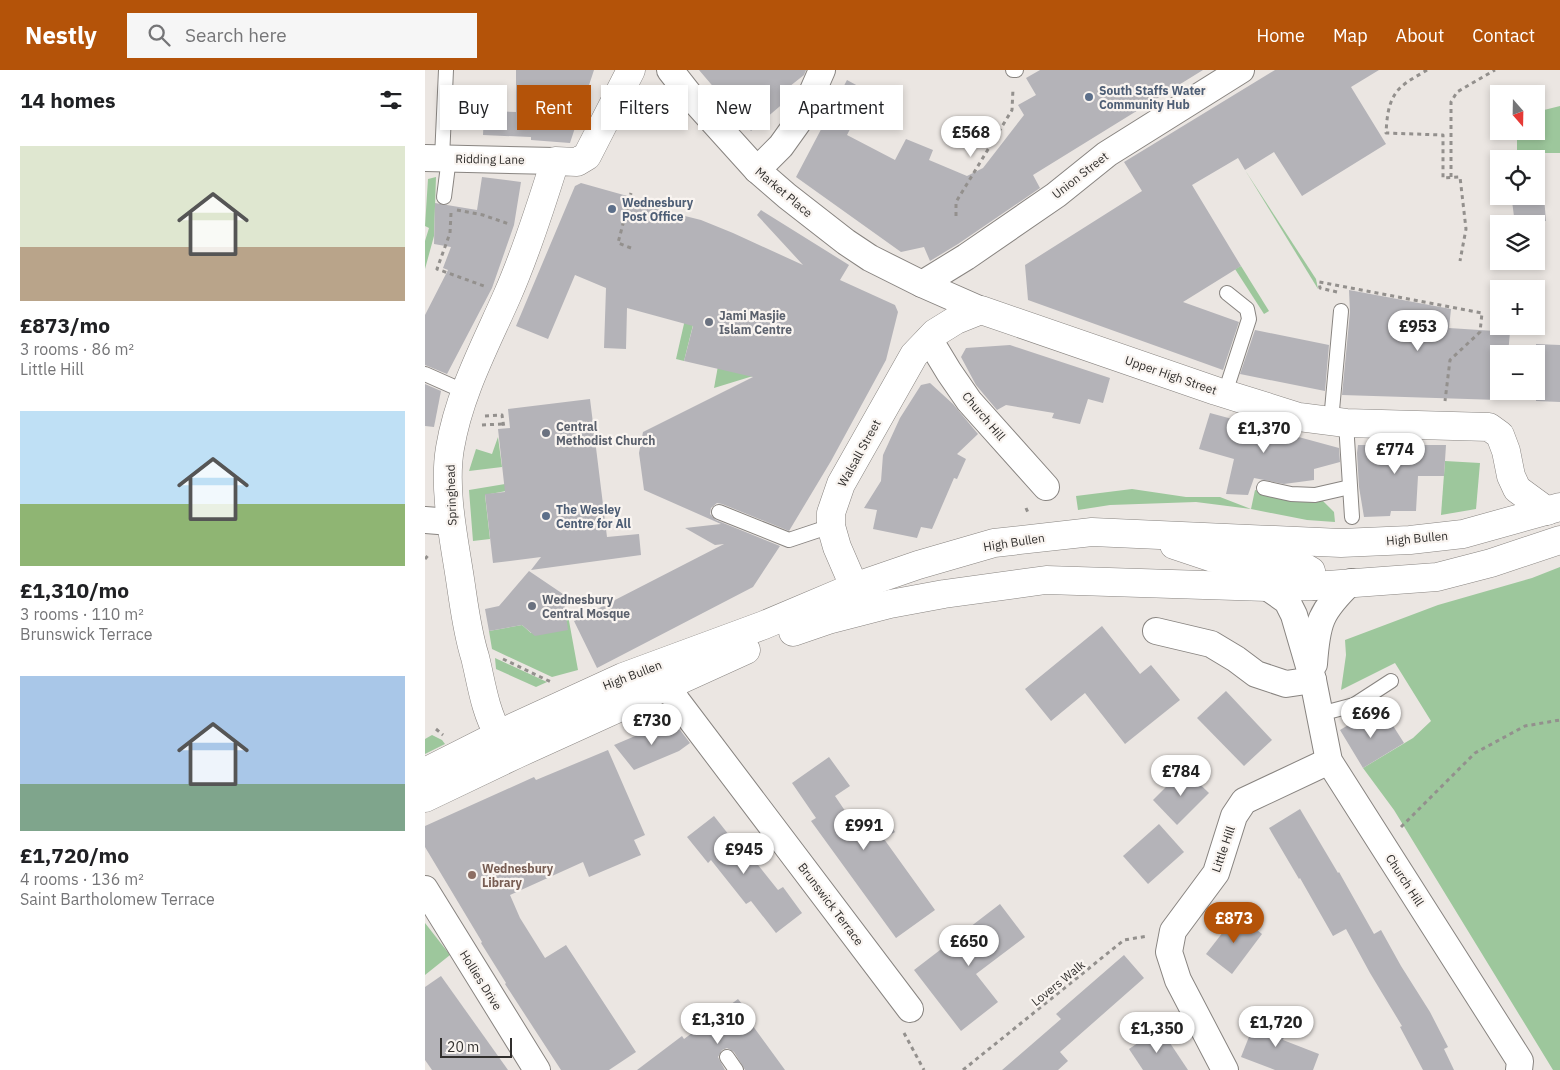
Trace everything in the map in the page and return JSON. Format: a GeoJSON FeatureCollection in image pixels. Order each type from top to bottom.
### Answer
{"type":"FeatureCollection","features":[{"type":"Feature","properties":{"kind":"main road"},"geometry":{"type":"LineString","coordinates":[[555,161],[577,162],[587,156],[631,70]]}},
{"type":"Feature","properties":{"kind":"main road","name":"Springhead"},"geometry":{"type":"LineString","coordinates":[[507,745],[489,712],[438,521],[448,477],[450,449],[455,425],[466,390],[488,335],[507,296],[545,195],[555,161]]}},
{"type":"Feature","properties":{"kind":"main road","name":"Walsall Street"},"geometry":{"type":"LineString","coordinates":[[854,587],[837,547],[831,526],[831,513],[841,484],[913,355],[935,334],[956,320],[981,310]]}},
{"type":"Feature","properties":{"kind":"main road","name":"Upper High Street"},"geometry":{"type":"LineString","coordinates":[[981,310],[1225,394],[1299,417],[1338,422],[1489,427],[1500,435],[1506,451],[1511,476],[1517,489],[1554,509]]}},
{"type":"Feature","properties":{"kind":"main road","name":"High Bullen"},"geometry":{"type":"LineString","coordinates":[[507,745],[597,719],[664,676],[764,626],[854,587],[918,565],[995,543],[1092,532],[1341,543],[1410,540],[1463,534],[1554,509]]}},
{"type":"Feature","properties":{"kind":"main road"},"geometry":{"type":"LineString","coordinates":[[1141,534],[1213,558],[1299,564],[1311,570],[1314,586]]}},
{"type":"Feature","properties":{"kind":"main road","name":"High Bullen"},"geometry":{"type":"LineString","coordinates":[[507,745],[590,692],[623,677],[664,676],[828,620],[890,604],[945,594],[1046,580],[1267,587],[1314,586],[1437,577],[1560,540]]}},
{"type":"Feature","properties":{"kind":"main road"},"geometry":{"type":"LineString","coordinates":[[854,587],[859,598],[869,598],[901,589],[977,576],[1014,584]]}},
{"type":"Feature","properties":{"kind":"main road"},"geometry":{"type":"LineString","coordinates":[[425,772],[507,745]]}},
{"type":"Feature","properties":{"kind":"main road"},"geometry":{"type":"LineString","coordinates":[[425,798],[507,745]]}},
{"type":"Feature","properties":{"kind":"street"},"geometry":{"type":"LineString","coordinates":[[757,170],[781,146],[801,118],[822,70]]}},
{"type":"Feature","properties":{"kind":"street","name":"Union Street"},"geometry":{"type":"LineString","coordinates":[[922,284],[1055,195],[1107,154],[1241,70]]}},
{"type":"Feature","properties":{"kind":"street","name":"Market Place"},"geometry":{"type":"LineString","coordinates":[[676,72],[692,98],[757,170],[787,196],[846,242],[870,258],[922,284]]}},
{"type":"Feature","properties":{"kind":"street","name":"Ridding Lane"},"geometry":{"type":"LineString","coordinates":[[439,158],[555,161]]}},
{"type":"Feature","properties":{"kind":"street","name":"Upper High Street"},"geometry":{"type":"LineString","coordinates":[[922,284],[981,310]]}},
{"type":"Feature","properties":{"kind":"street","name":"Church Hill"},"geometry":{"type":"LineString","coordinates":[[929,339],[969,401],[1046,487]]}},
{"type":"Feature","properties":{"kind":"street","name":"Church Hill"},"geometry":{"type":"LineString","coordinates":[[1316,634],[1322,617],[1334,598],[1351,582]]}},
{"type":"Feature","properties":{"kind":"street","name":"Church Hill"},"geometry":{"type":"LineString","coordinates":[[1313,680],[1316,634],[1314,586]]}},
{"type":"Feature","properties":{"kind":"street","name":"Church Hill"},"geometry":{"type":"LineString","coordinates":[[1267,587],[1287,601],[1294,615],[1313,680],[1329,761],[1520,1061],[1519,1070]]}},
{"type":"Feature","properties":{"kind":"street"},"geometry":{"type":"LineString","coordinates":[[1156,631],[1211,644],[1256,674],[1286,684],[1313,680]]}},
{"type":"Feature","properties":{"kind":"street","name":"Brunswick Terrace"},"geometry":{"type":"LineString","coordinates":[[664,676],[683,708],[910,1009]]}},
{"type":"Feature","properties":{"kind":"street","name":"Little Hill"},"geometry":{"type":"LineString","coordinates":[[1225,1070],[1179,980],[1169,952],[1173,930],[1216,873],[1234,816],[1244,801],[1329,761]]}},
{"type":"Feature","properties":{"kind":"street","name":"Hollies Drive"},"geometry":{"type":"LineString","coordinates":[[425,889],[537,1070]]}},
{"type":"Feature","properties":{"kind":"lane"},"geometry":{"type":"LineString","coordinates":[[444,198],[439,158],[446,70]]}},
{"type":"Feature","properties":{"kind":"lane"},"geometry":{"type":"LineString","coordinates":[[1225,394],[1249,318],[1247,309],[1227,293]]}},
{"type":"Feature","properties":{"kind":"lane"},"geometry":{"type":"LineString","coordinates":[[1341,311],[1338,422],[1350,487],[1352,517]]}},
{"type":"Feature","properties":{"kind":"lane"},"geometry":{"type":"LineString","coordinates":[[425,374],[466,390]]}},
{"type":"Feature","properties":{"kind":"lane"},"geometry":{"type":"LineString","coordinates":[[1264,488],[1291,494],[1315,495],[1350,487]]}},
{"type":"Feature","properties":{"kind":"lane"},"geometry":{"type":"LineString","coordinates":[[719,512],[789,540],[831,526]]}},
{"type":"Feature","properties":{"kind":"lane"},"geometry":{"type":"LineString","coordinates":[[1320,714],[1354,705],[1391,681]]}},
{"type":"Feature","properties":{"kind":"lane"},"geometry":{"type":"LineString","coordinates":[[727,1057],[736,1070]]}},
{"type":"Feature","properties":{"kind":"path"},"geometry":{"type":"LineString","coordinates":[[955,216],[956,202],[1012,110],[1014,70]]}},
{"type":"Feature","properties":{"kind":"path"},"geometry":{"type":"LineString","coordinates":[[1427,70],[1400,88],[1391,102],[1387,118],[1387,133],[1443,135],[1443,178],[1460,177],[1466,229],[1460,261]]}},
{"type":"Feature","properties":{"kind":"path"},"geometry":{"type":"LineString","coordinates":[[1451,177],[1451,102],[1457,92],[1495,70]]}},
{"type":"Feature","properties":{"kind":"path"},"geometry":{"type":"LineString","coordinates":[[631,193],[618,244],[631,248]]}},
{"type":"Feature","properties":{"kind":"path"},"geometry":{"type":"LineString","coordinates":[[489,288],[437,269],[450,232],[451,209],[483,214],[510,224]]}},
{"type":"Feature","properties":{"kind":"path"},"geometry":{"type":"LineString","coordinates":[[1341,311],[1337,301],[1337,292],[1319,288],[1319,282],[1481,313],[1479,332],[1450,360],[1444,405]]}},
{"type":"Feature","properties":{"kind":"path"},"geometry":{"type":"LineString","coordinates":[[480,426],[504,426],[502,415],[483,416]]}},
{"type":"Feature","properties":{"kind":"path"},"geometry":{"type":"LineString","coordinates":[[497,656],[556,685]]}},
{"type":"Feature","properties":{"kind":"path"},"geometry":{"type":"LineString","coordinates":[[1398,830],[1475,753],[1525,726],[1560,720]]}},
{"type":"Feature","properties":{"kind":"path","name":"Lovers Walk"},"geometry":{"type":"LineString","coordinates":[[963,1070],[1124,940],[1173,930]]}},
{"type":"Feature","properties":{"kind":"green space"},"geometry":{"type":"Polygon","coordinates":[[[1560,106],[1560,153],[1545,153],[1545,150],[1517,150],[1517,140],[1545,140],[1545,110],[1560,106]]]}},
{"type":"Feature","properties":{"kind":"green space"},"geometry":{"type":"Polygon","coordinates":[[[1245,170],[1316,279],[1318,289],[1245,170]]]}},
{"type":"Feature","properties":{"kind":"green space"},"geometry":{"type":"Polygon","coordinates":[[[436,177],[434,236],[425,269],[425,241],[429,228],[425,226],[428,179],[436,177]]]}},
{"type":"Feature","properties":{"kind":"green space"},"geometry":{"type":"Polygon","coordinates":[[[1241,266],[1269,311],[1264,314],[1235,269],[1241,266]]]}},
{"type":"Feature","properties":{"kind":"green space"},"geometry":{"type":"Polygon","coordinates":[[[696,271],[706,273],[684,361],[676,359],[696,271]]]}},
{"type":"Feature","properties":{"kind":"green space"},"geometry":{"type":"Polygon","coordinates":[[[718,366],[753,376],[714,388],[718,366]]]}},
{"type":"Feature","properties":{"kind":"green space"},"geometry":{"type":"Polygon","coordinates":[[[498,437],[502,467],[469,471],[476,449],[492,454],[498,437]]]}},
{"type":"Feature","properties":{"kind":"green space"},"geometry":{"type":"Polygon","coordinates":[[[1445,461],[1480,463],[1476,509],[1441,515],[1445,461]]]}},
{"type":"Feature","properties":{"kind":"green space"},"geometry":{"type":"Polygon","coordinates":[[[505,484],[506,491],[485,495],[490,539],[473,541],[469,490],[505,484]]]}},
{"type":"Feature","properties":{"kind":"green space"},"geometry":{"type":"Polygon","coordinates":[[[1132,489],[1186,497],[1220,497],[1251,509],[1196,502],[1110,505],[1078,510],[1076,496],[1132,489]]]}},
{"type":"Feature","properties":{"kind":"green space"},"geometry":{"type":"Polygon","coordinates":[[[1255,490],[1293,498],[1320,498],[1334,512],[1335,522],[1307,520],[1251,509],[1255,490]]]}},
{"type":"Feature","properties":{"kind":"green space"},"geometry":{"type":"Polygon","coordinates":[[[1560,567],[1560,1070],[1553,1070],[1394,810],[1363,768],[1413,738],[1431,721],[1395,663],[1341,690],[1346,655],[1345,640],[1438,605],[1532,578],[1560,567]]]}},
{"type":"Feature","properties":{"kind":"green space"},"geometry":{"type":"Polygon","coordinates":[[[567,610],[578,670],[552,677],[492,649],[489,631],[522,625],[531,633],[559,619],[567,610]]]}},
{"type":"Feature","properties":{"kind":"green space"},"geometry":{"type":"Polygon","coordinates":[[[495,658],[547,682],[536,687],[496,669],[495,658]]]}},
{"type":"Feature","properties":{"kind":"green space"},"geometry":{"type":"Polygon","coordinates":[[[432,735],[442,740],[445,744],[425,754],[425,739],[432,735]]]}},
{"type":"Feature","properties":{"kind":"green space"},"geometry":{"type":"Polygon","coordinates":[[[425,923],[450,955],[425,975],[425,923]]]}},
{"type":"Feature","properties":{"kind":"building"},"geometry":{"type":"Polygon","coordinates":[[[516,70],[594,70],[589,85],[517,85],[517,130],[574,130],[570,143],[531,140],[531,137],[483,135],[483,130],[507,130],[507,112],[516,112],[516,70]]]}},
{"type":"Feature","properties":{"kind":"building"},"geometry":{"type":"Polygon","coordinates":[[[699,70],[806,70],[804,75],[791,85],[780,85],[780,106],[770,115],[770,85],[712,85],[699,70]]]}},
{"type":"Feature","properties":{"kind":"building"},"geometry":{"type":"Polygon","coordinates":[[[1040,70],[1203,70],[1033,175],[1040,188],[930,261],[924,247],[901,252],[796,177],[821,130],[850,130],[847,135],[895,160],[906,139],[933,150],[929,160],[967,176],[983,168],[1024,115],[1018,105],[1036,95],[1026,78],[1040,70]]]}},
{"type":"Feature","properties":{"kind":"building"},"geometry":{"type":"Polygon","coordinates":[[[1275,70],[1379,70],[1351,87],[1386,144],[1302,196],[1274,152],[1245,170],[1238,158],[1192,185],[1241,266],[1183,302],[1239,322],[1223,370],[1028,300],[1025,265],[1142,191],[1124,162],[1275,70]]]}},
{"type":"Feature","properties":{"kind":"building"},"geometry":{"type":"Polygon","coordinates":[[[847,80],[856,85],[844,85],[847,80]]]}},
{"type":"Feature","properties":{"kind":"building"},"geometry":{"type":"Polygon","coordinates":[[[482,177],[521,182],[514,225],[492,288],[447,374],[425,365],[425,315],[448,270],[443,268],[451,247],[434,244],[435,203],[477,210],[482,177]]]}},
{"type":"Feature","properties":{"kind":"building"},"geometry":{"type":"Polygon","coordinates":[[[581,183],[670,208],[669,212],[701,220],[803,265],[757,215],[761,210],[849,265],[840,280],[895,305],[898,312],[886,360],[831,461],[789,531],[722,504],[717,503],[711,508],[710,514],[716,520],[780,546],[753,587],[597,668],[574,621],[724,544],[715,545],[685,528],[721,524],[644,490],[639,453],[643,432],[753,377],[684,361],[693,326],[627,308],[626,349],[604,348],[606,288],[575,275],[548,339],[516,326],[575,186],[581,183]]]}},
{"type":"Feature","properties":{"kind":"building"},"geometry":{"type":"Polygon","coordinates":[[[1513,205],[1545,205],[1546,221],[1545,215],[1514,215],[1513,205]]]}},
{"type":"Feature","properties":{"kind":"building"},"geometry":{"type":"Polygon","coordinates":[[[1349,290],[1451,309],[1449,328],[1490,331],[1490,335],[1510,335],[1509,345],[1490,345],[1490,400],[1342,395],[1350,312],[1349,290]]]}},
{"type":"Feature","properties":{"kind":"building"},"geometry":{"type":"Polygon","coordinates":[[[1255,330],[1329,345],[1325,391],[1240,374],[1255,330]]]}},
{"type":"Feature","properties":{"kind":"building"},"geometry":{"type":"Polygon","coordinates":[[[1536,344],[1560,345],[1560,402],[1536,401],[1545,400],[1545,345],[1536,344]]]}},
{"type":"Feature","properties":{"kind":"building"},"geometry":{"type":"Polygon","coordinates":[[[1010,345],[1110,378],[1103,403],[1088,399],[1080,424],[1052,418],[1054,413],[1006,405],[997,410],[976,385],[961,357],[966,348],[1010,345]]]}},
{"type":"Feature","properties":{"kind":"building"},"geometry":{"type":"Polygon","coordinates":[[[930,383],[953,404],[978,434],[957,454],[966,459],[957,479],[954,478],[932,529],[921,527],[917,538],[873,529],[877,510],[864,508],[881,481],[883,455],[900,418],[921,385],[930,383]]]}},
{"type":"Feature","properties":{"kind":"building"},"geometry":{"type":"Polygon","coordinates":[[[425,384],[441,391],[434,427],[425,426],[425,384]]]}},
{"type":"Feature","properties":{"kind":"building"},"geometry":{"type":"Polygon","coordinates":[[[590,399],[607,537],[639,534],[641,555],[531,570],[541,557],[493,563],[485,494],[505,492],[498,429],[510,428],[508,409],[590,399]]]}},
{"type":"Feature","properties":{"kind":"building"},"geometry":{"type":"Polygon","coordinates":[[[1210,413],[1339,448],[1340,462],[1314,469],[1314,480],[1284,484],[1254,478],[1248,495],[1226,494],[1234,459],[1199,449],[1210,413]]]}},
{"type":"Feature","properties":{"kind":"building"},"geometry":{"type":"Polygon","coordinates":[[[1358,445],[1446,445],[1444,476],[1418,476],[1416,511],[1391,511],[1390,516],[1364,517],[1359,487],[1358,445]]]}},
{"type":"Feature","properties":{"kind":"building","name":"Wednesbury Central Mosque"},"geometry":{"type":"Polygon","coordinates":[[[529,571],[563,594],[568,630],[535,636],[522,625],[489,631],[485,609],[499,606],[529,571]]]}},
{"type":"Feature","properties":{"kind":"building"},"geometry":{"type":"Polygon","coordinates":[[[1102,626],[1140,674],[1151,665],[1180,700],[1125,744],[1085,693],[1051,721],[1025,689],[1102,626]]]}},
{"type":"Feature","properties":{"kind":"building"},"geometry":{"type":"Polygon","coordinates":[[[1226,691],[1272,740],[1244,766],[1197,718],[1226,691]]]}},
{"type":"Feature","properties":{"kind":"building"},"geometry":{"type":"Polygon","coordinates":[[[1370,712],[1379,728],[1390,721],[1404,743],[1363,768],[1340,730],[1370,712]]]}},
{"type":"Feature","properties":{"kind":"building"},"geometry":{"type":"Polygon","coordinates":[[[668,722],[670,729],[677,726],[690,743],[679,751],[634,770],[614,745],[668,722]]]}},
{"type":"Feature","properties":{"kind":"building"},"geometry":{"type":"Polygon","coordinates":[[[608,750],[645,835],[634,840],[641,855],[589,877],[583,862],[510,895],[520,918],[545,958],[566,945],[636,1052],[609,1070],[561,1070],[505,984],[425,847],[425,826],[534,777],[536,780],[608,750]]]}},
{"type":"Feature","properties":{"kind":"building"},"geometry":{"type":"Polygon","coordinates":[[[829,757],[850,786],[835,796],[858,830],[882,814],[895,832],[884,839],[935,910],[896,938],[811,821],[816,818],[792,783],[829,757]]]}},
{"type":"Feature","properties":{"kind":"building"},"geometry":{"type":"Polygon","coordinates":[[[1184,769],[1209,793],[1177,825],[1153,800],[1184,769]]]}},
{"type":"Feature","properties":{"kind":"building"},"geometry":{"type":"Polygon","coordinates":[[[1300,809],[1374,934],[1381,930],[1430,1012],[1448,1047],[1444,1049],[1454,1070],[1423,1070],[1400,1027],[1402,1026],[1346,929],[1333,936],[1299,879],[1269,828],[1300,809]]]}},
{"type":"Feature","properties":{"kind":"building"},"geometry":{"type":"Polygon","coordinates":[[[714,816],[740,849],[743,846],[778,890],[783,887],[802,913],[776,933],[751,901],[746,904],[711,860],[708,863],[687,837],[714,816]]]}},
{"type":"Feature","properties":{"kind":"building"},"geometry":{"type":"Polygon","coordinates":[[[1159,824],[1184,852],[1148,884],[1123,856],[1159,824]]]}},
{"type":"Feature","properties":{"kind":"building"},"geometry":{"type":"Polygon","coordinates":[[[1000,904],[1025,937],[976,974],[998,1002],[961,1031],[914,970],[1000,904]]]}},
{"type":"Feature","properties":{"kind":"building"},"geometry":{"type":"Polygon","coordinates":[[[1237,914],[1262,934],[1232,974],[1206,954],[1237,914]]]}},
{"type":"Feature","properties":{"kind":"building"},"geometry":{"type":"Polygon","coordinates":[[[1124,955],[1144,978],[1060,1052],[1068,1061],[1058,1070],[1002,1070],[1061,1019],[1056,1014],[1124,955]]]}},
{"type":"Feature","properties":{"kind":"building"},"geometry":{"type":"Polygon","coordinates":[[[441,976],[508,1070],[432,1070],[425,1060],[425,987],[441,976]]]}},
{"type":"Feature","properties":{"kind":"building"},"geometry":{"type":"Polygon","coordinates":[[[738,999],[754,1019],[750,1022],[785,1070],[745,1070],[734,1052],[727,1048],[722,1050],[718,1057],[725,1070],[637,1070],[682,1036],[684,1039],[738,999]]]}},
{"type":"Feature","properties":{"kind":"building"},"geometry":{"type":"Polygon","coordinates":[[[1258,1014],[1288,1026],[1283,1040],[1319,1054],[1313,1070],[1275,1070],[1241,1057],[1258,1014]]]}},
{"type":"Feature","properties":{"kind":"building"},"geometry":{"type":"Polygon","coordinates":[[[1160,1028],[1188,1070],[1143,1070],[1129,1049],[1160,1028]]]}},
{"type":"Feature","properties":{"kind":"place","name":"South Staffs Water Community Hub"},"geometry":{"type":"Point","coordinates":[1089,97]}},
{"type":"Feature","properties":{"kind":"place","name":"Wednesbury Post Office"},"geometry":{"type":"Point","coordinates":[612,209]}},
{"type":"Feature","properties":{"kind":"place","name":"Jami Masjie Islam Centre"},"geometry":{"type":"Point","coordinates":[709,322]}},
{"type":"Feature","properties":{"kind":"place","name":"Central Methodist Church"},"geometry":{"type":"Point","coordinates":[546,433]}},
{"type":"Feature","properties":{"kind":"place","name":"The Wesley Centre for All"},"geometry":{"type":"Point","coordinates":[546,516]}},
{"type":"Feature","properties":{"kind":"place","name":"Wednesbury Central Mosque"},"geometry":{"type":"Point","coordinates":[532,606]}},
{"type":"Feature","properties":{"kind":"place","name":"Wednesbury Library"},"geometry":{"type":"Point","coordinates":[472,875]}}]}
